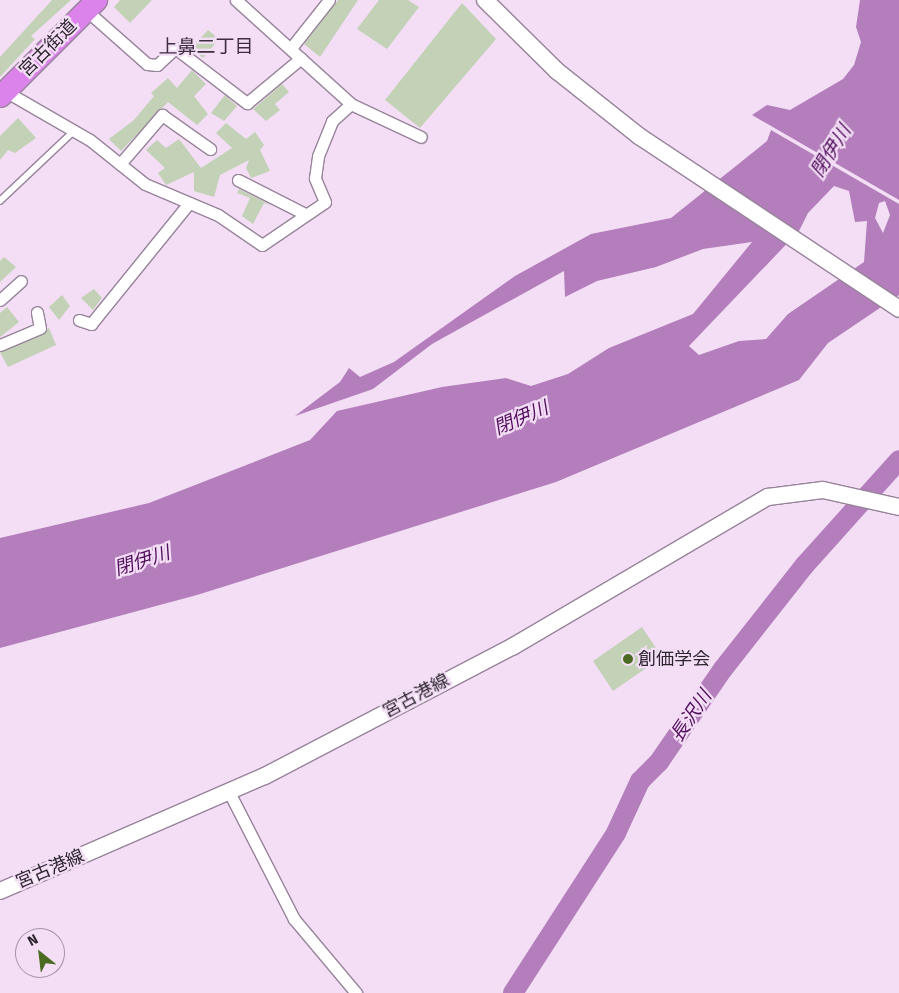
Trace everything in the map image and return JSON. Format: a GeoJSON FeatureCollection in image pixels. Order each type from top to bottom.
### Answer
{"type":"FeatureCollection","features":[{"type":"Feature","properties":{"kind":"highway","name":"宮古街道"},"geometry":{"type":"LineString","coordinates":[[2,91],[91,5]]}},
{"type":"Feature","properties":{"kind":"main road"},"geometry":{"type":"LineString","coordinates":[[485,0],[573,84],[697,178],[899,309]]}},
{"type":"Feature","properties":{"kind":"main road","name":"宮古港線"},"geometry":{"type":"LineString","coordinates":[[0,891],[229,792],[512,646],[768,497],[822,490],[899,507]]}},
{"type":"Feature","properties":{"kind":"street"},"geometry":{"type":"LineString","coordinates":[[236,0],[351,104],[421,137]]}},
{"type":"Feature","properties":{"kind":"street"},"geometry":{"type":"LineString","coordinates":[[291,48],[329,0]]}},
{"type":"Feature","properties":{"kind":"street"},"geometry":{"type":"LineString","coordinates":[[91,5],[147,64],[157,64],[175,48],[247,103],[301,58]]}},
{"type":"Feature","properties":{"kind":"street"},"geometry":{"type":"LineString","coordinates":[[2,91],[74,132],[145,184],[247,231],[262,244],[325,202],[315,178],[318,156],[332,121],[351,104]]}},
{"type":"Feature","properties":{"kind":"street"},"geometry":{"type":"LineString","coordinates":[[120,164],[162,115],[210,148]]}},
{"type":"Feature","properties":{"kind":"street"},"geometry":{"type":"LineString","coordinates":[[238,180],[305,214]]}},
{"type":"Feature","properties":{"kind":"street"},"geometry":{"type":"LineString","coordinates":[[79,320],[91,324],[188,203]]}},
{"type":"Feature","properties":{"kind":"street"},"geometry":{"type":"LineString","coordinates":[[0,300],[21,281]]}},
{"type":"Feature","properties":{"kind":"street"},"geometry":{"type":"LineString","coordinates":[[0,345],[40,328],[37,312]]}},
{"type":"Feature","properties":{"kind":"street"},"geometry":{"type":"LineString","coordinates":[[229,792],[294,919],[356,993]]}},
{"type":"Feature","properties":{"kind":"lane"},"geometry":{"type":"LineString","coordinates":[[0,201],[74,132]]}},
{"type":"Feature","properties":{"kind":"water","name":"閉伊川"},"geometry":{"type":"Polygon","coordinates":[[[860,0],[899,0],[899,200],[752,115],[767,105],[790,110],[843,79],[854,65],[861,42],[856,27],[860,0]]]}},
{"type":"Feature","properties":{"kind":"water","name":"閉伊川"},"geometry":{"type":"Polygon","coordinates":[[[771,130],[899,204],[899,295],[828,343],[799,380],[556,482],[197,595],[0,648],[0,538],[149,503],[310,440],[337,411],[442,387],[506,378],[531,386],[568,374],[609,348],[693,314],[752,242],[703,249],[656,267],[597,281],[565,297],[564,271],[432,344],[373,389],[295,416],[340,382],[349,368],[360,377],[394,362],[515,276],[591,234],[671,218],[767,141],[771,130]],[[834,186],[808,213],[799,231],[689,346],[699,355],[739,341],[766,339],[788,314],[864,262],[867,221],[855,222],[849,191],[834,186]],[[885,201],[879,203],[875,218],[883,233],[890,215],[885,201]]]}},
{"type":"Feature","properties":{"kind":"building"},"geometry":{"type":"Polygon","coordinates":[[[52,0],[71,0],[31,36],[35,39],[0,77],[0,57],[52,0]]]}},
{"type":"Feature","properties":{"kind":"building"},"geometry":{"type":"Polygon","coordinates":[[[120,0],[152,0],[130,23],[114,7],[120,0]]]}},
{"type":"Feature","properties":{"kind":"building"},"geometry":{"type":"Polygon","coordinates":[[[338,0],[358,0],[320,57],[304,44],[338,0]]]}},
{"type":"Feature","properties":{"kind":"building"},"geometry":{"type":"Polygon","coordinates":[[[379,0],[408,0],[419,7],[387,49],[357,29],[379,0]]]}},
{"type":"Feature","properties":{"kind":"building"},"geometry":{"type":"Polygon","coordinates":[[[462,3],[496,39],[420,128],[385,100],[462,3]]]}},
{"type":"Feature","properties":{"kind":"building"},"geometry":{"type":"Polygon","coordinates":[[[208,30],[219,39],[203,58],[191,48],[208,30]]]}},
{"type":"Feature","properties":{"kind":"building"},"geometry":{"type":"Polygon","coordinates":[[[192,70],[206,84],[194,96],[208,114],[197,125],[168,102],[121,151],[109,139],[134,120],[154,96],[151,93],[168,78],[177,88],[192,70]]]}},
{"type":"Feature","properties":{"kind":"building"},"geometry":{"type":"Polygon","coordinates":[[[282,84],[289,92],[275,104],[280,110],[266,121],[253,109],[282,84]]]}},
{"type":"Feature","properties":{"kind":"building"},"geometry":{"type":"Polygon","coordinates":[[[225,95],[237,106],[224,121],[211,113],[225,95]]]}},
{"type":"Feature","properties":{"kind":"building"},"geometry":{"type":"Polygon","coordinates":[[[18,118],[36,138],[15,153],[8,150],[0,160],[0,136],[18,118]]]}},
{"type":"Feature","properties":{"kind":"building"},"geometry":{"type":"Polygon","coordinates":[[[226,123],[246,139],[255,132],[264,145],[260,150],[270,171],[251,178],[246,168],[249,160],[220,175],[214,197],[194,191],[194,172],[166,185],[158,173],[165,168],[146,150],[157,140],[166,148],[179,139],[201,168],[232,148],[216,133],[226,123]]]}},
{"type":"Feature","properties":{"kind":"building"},"geometry":{"type":"Polygon","coordinates":[[[239,189],[271,205],[264,203],[253,224],[242,216],[250,198],[237,193],[239,189]]]}},
{"type":"Feature","properties":{"kind":"building"},"geometry":{"type":"Polygon","coordinates":[[[4,257],[16,267],[0,282],[0,261],[4,257]]]}},
{"type":"Feature","properties":{"kind":"building"},"geometry":{"type":"Polygon","coordinates":[[[94,289],[102,298],[93,310],[81,298],[94,289]]]}},
{"type":"Feature","properties":{"kind":"building"},"geometry":{"type":"Polygon","coordinates":[[[62,295],[70,306],[59,320],[49,307],[62,295]]]}},
{"type":"Feature","properties":{"kind":"building"},"geometry":{"type":"Polygon","coordinates":[[[7,307],[19,322],[0,337],[0,313],[7,307]]]}},
{"type":"Feature","properties":{"kind":"building"},"geometry":{"type":"Polygon","coordinates":[[[49,328],[56,345],[8,367],[0,352],[49,328]]]}},
{"type":"Feature","properties":{"kind":"building","name":"創価学会"},"geometry":{"type":"Polygon","coordinates":[[[642,627],[662,657],[613,691],[593,661],[642,627]]]}},
{"type":"Feature","properties":{"kind":"waterway","name":"長沢川"},"geometry":{"type":"LineString","coordinates":[[513,993],[616,833],[640,781],[659,762],[723,669],[804,566],[899,460]]}},
{"type":"Feature","properties":{"kind":"place","name":"創価学会"},"geometry":{"type":"Point","coordinates":[628,659]}},
{"type":"Feature","properties":{"kind":"district","name":"上鼻二丁目"},"geometry":{"type":"Point","coordinates":[206,47]}}]}
